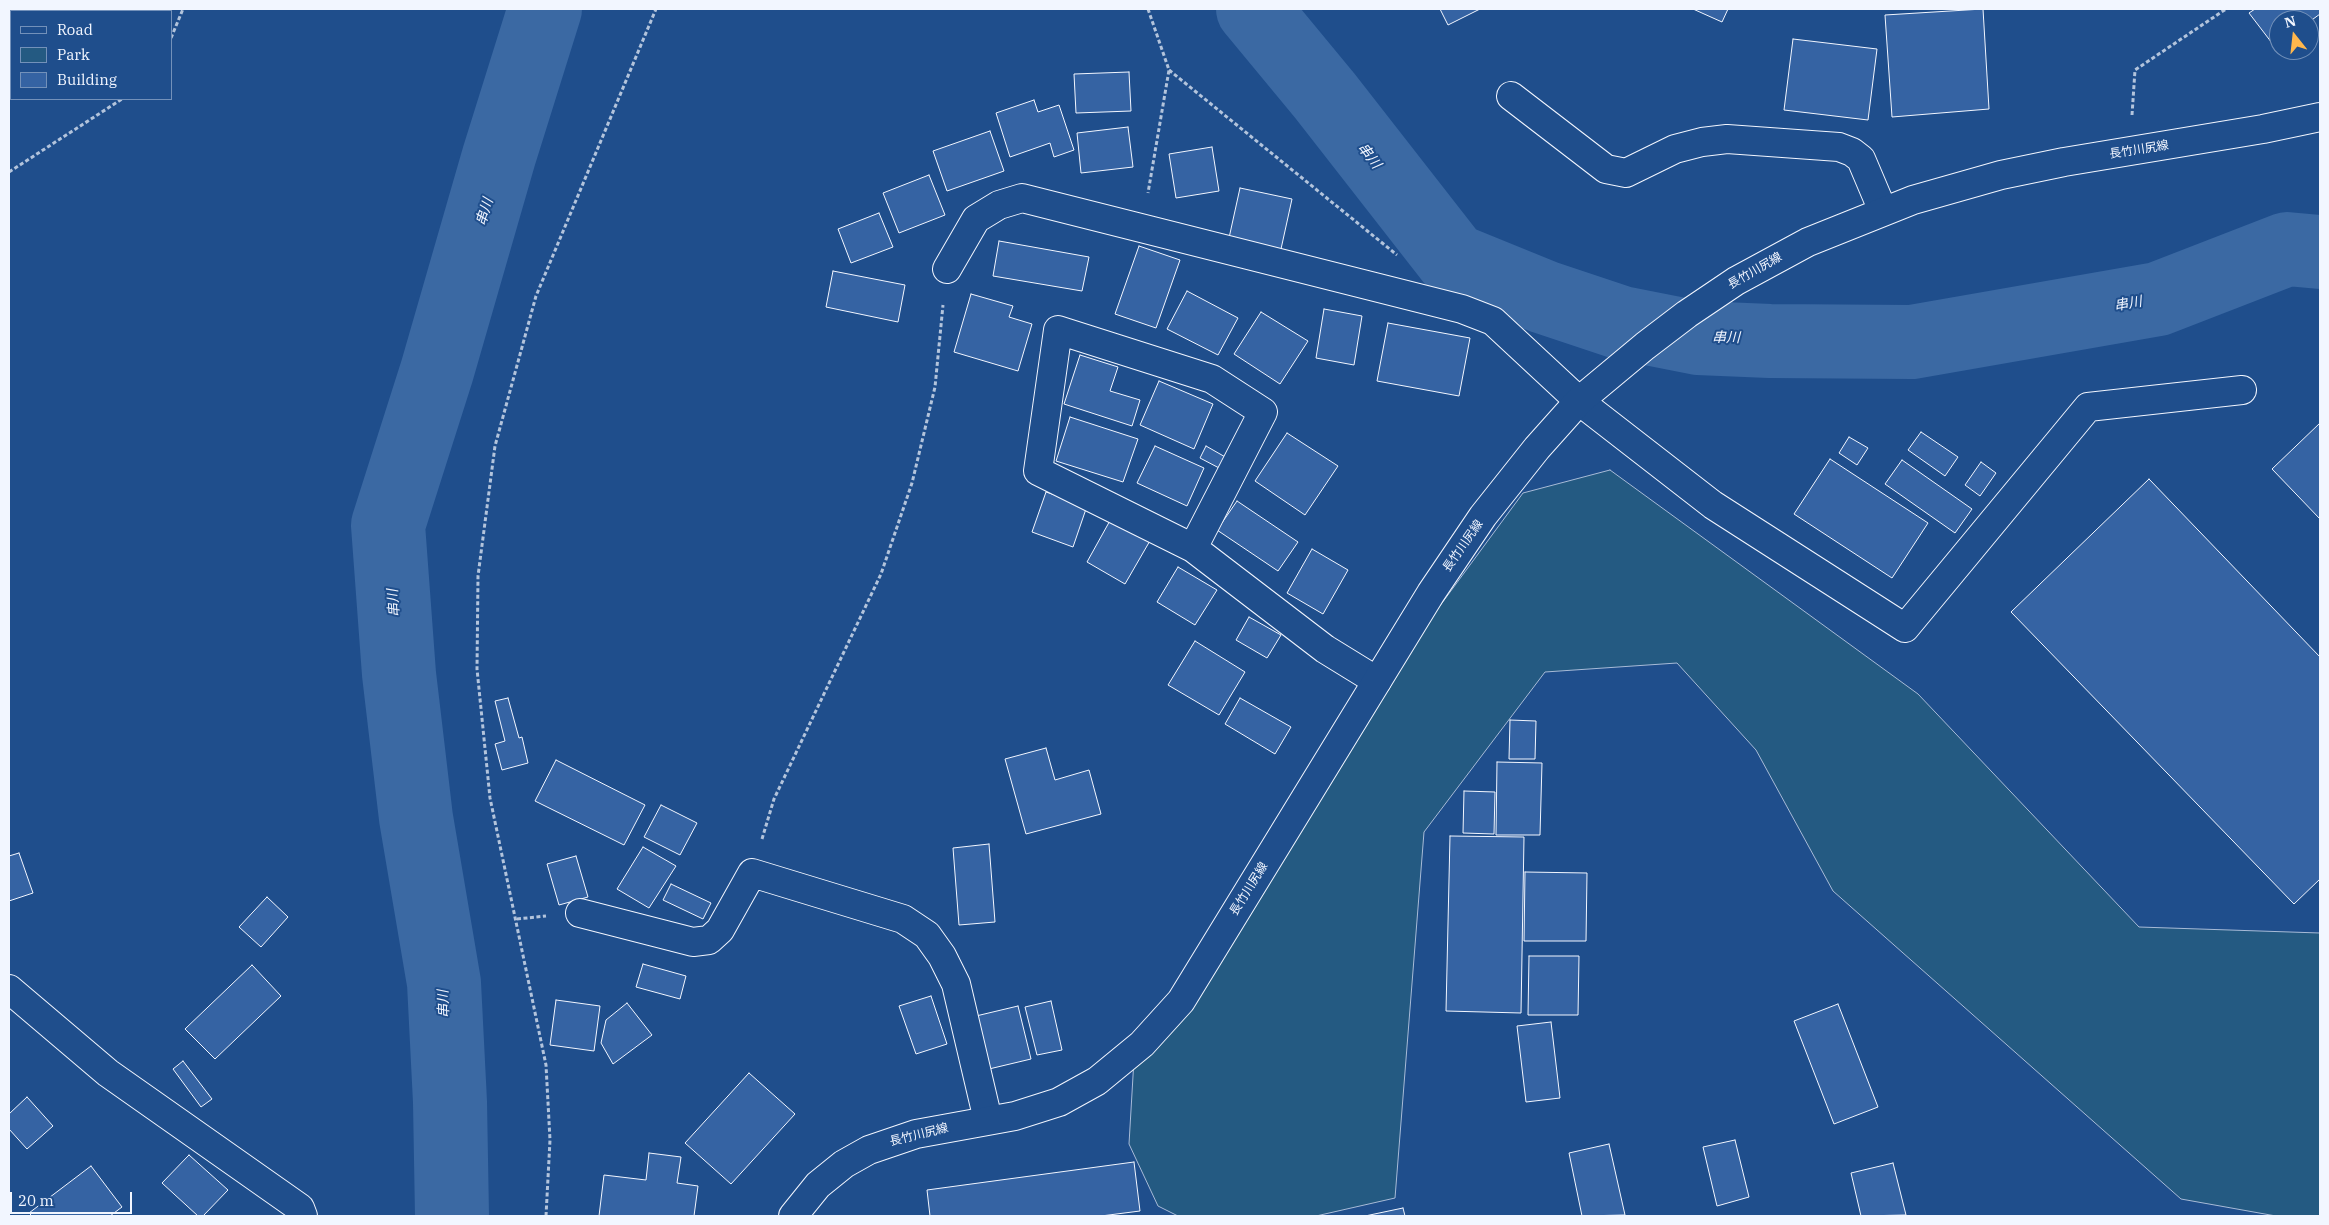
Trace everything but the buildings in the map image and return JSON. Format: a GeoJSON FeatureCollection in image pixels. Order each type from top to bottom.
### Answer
{"type":"FeatureCollection","features":[{"type":"Feature","properties":{"kind":"street"},"geometry":{"type":"LineString","coordinates":[[1511,96],[1606,169],[1626,173],[1675,149],[1702,142],[1727,139],[1839,147],[1852,152],[1861,159],[1883,211]]}},
{"type":"Feature","properties":{"kind":"street","name":"長竹川尻線"},"geometry":{"type":"LineString","coordinates":[[793,1216],[818,1185],[844,1164],[869,1150],[916,1134],[1030,1111],[1072,1095],[1097,1081],[1121,1063],[1163,1023],[1181,1001],[1435,586],[1483,516],[1537,448],[1588,393],[1665,330],[1710,298],[1762,266],[1843,226],[1939,192],[2001,175],[2320,117]]}},
{"type":"Feature","properties":{"kind":"street"},"geometry":{"type":"LineString","coordinates":[[947,269],[976,219],[999,205],[1022,198],[1462,309],[1493,321],[1588,393],[1713,505],[1905,628],[2088,407],[2242,390]]}},
{"type":"Feature","properties":{"kind":"street"},"geometry":{"type":"LineString","coordinates":[[1193,548],[1263,412],[1212,379],[1058,330],[1038,471],[1193,548],[1325,649],[1377,681]]}},
{"type":"Feature","properties":{"kind":"street"},"geometry":{"type":"LineString","coordinates":[[580,913],[693,942],[709,940],[720,930],[752,873],[903,919],[926,935],[942,956],[956,984],[988,1120]]}},
{"type":"Feature","properties":{"kind":"street"},"geometry":{"type":"LineString","coordinates":[[9,989],[108,1073],[300,1208],[303,1216]]}},
{"type":"Feature","properties":{"kind":"path"},"geometry":{"type":"LineString","coordinates":[[172,36],[183,9]]}},
{"type":"Feature","properties":{"kind":"path"},"geometry":{"type":"LineString","coordinates":[[546,1216],[550,1140],[546,1065],[490,798],[477,669],[478,576],[495,446],[536,296],[656,9]]}},
{"type":"Feature","properties":{"kind":"path"},"geometry":{"type":"LineString","coordinates":[[1143,227],[1168,70],[1148,9]]}},
{"type":"Feature","properties":{"kind":"path"},"geometry":{"type":"LineString","coordinates":[[2129,151],[2135,70],[2226,9]]}},
{"type":"Feature","properties":{"kind":"path"},"geometry":{"type":"LineString","coordinates":[[1168,70],[1401,258]]}},
{"type":"Feature","properties":{"kind":"path"},"geometry":{"type":"LineString","coordinates":[[9,172],[120,100]]}},
{"type":"Feature","properties":{"kind":"path"},"geometry":{"type":"LineString","coordinates":[[752,873],[774,799],[881,574],[912,483],[935,387],[947,269]]}},
{"type":"Feature","properties":{"kind":"green space"},"geometry":{"type":"Polygon","coordinates":[[[1610,470],[1918,694],[2139,927],[2320,933],[2320,1216],[2276,1216],[2181,1199],[1833,891],[1756,750],[1677,663],[1545,672],[1424,832],[1395,1198],[1316,1216],[1178,1216],[1158,1206],[1129,1144],[1134,1059],[1358,717],[1523,493],[1610,470]]]}},
{"type":"Feature","properties":{"kind":"waterway","name":"串川"},"geometry":{"type":"LineString","coordinates":[[452,1216],[450,1102],[444,983],[416,818],[399,674],[388,525],[437,371],[499,156],[545,9]]}},
{"type":"Feature","properties":{"kind":"waterway","name":"串川"},"geometry":{"type":"LineString","coordinates":[[1253,9],[1325,96],[1453,260],[1544,297],[1622,323],[1698,338],[1770,341],[1912,342],[2158,299],[2287,249],[2320,252]]}}]}
